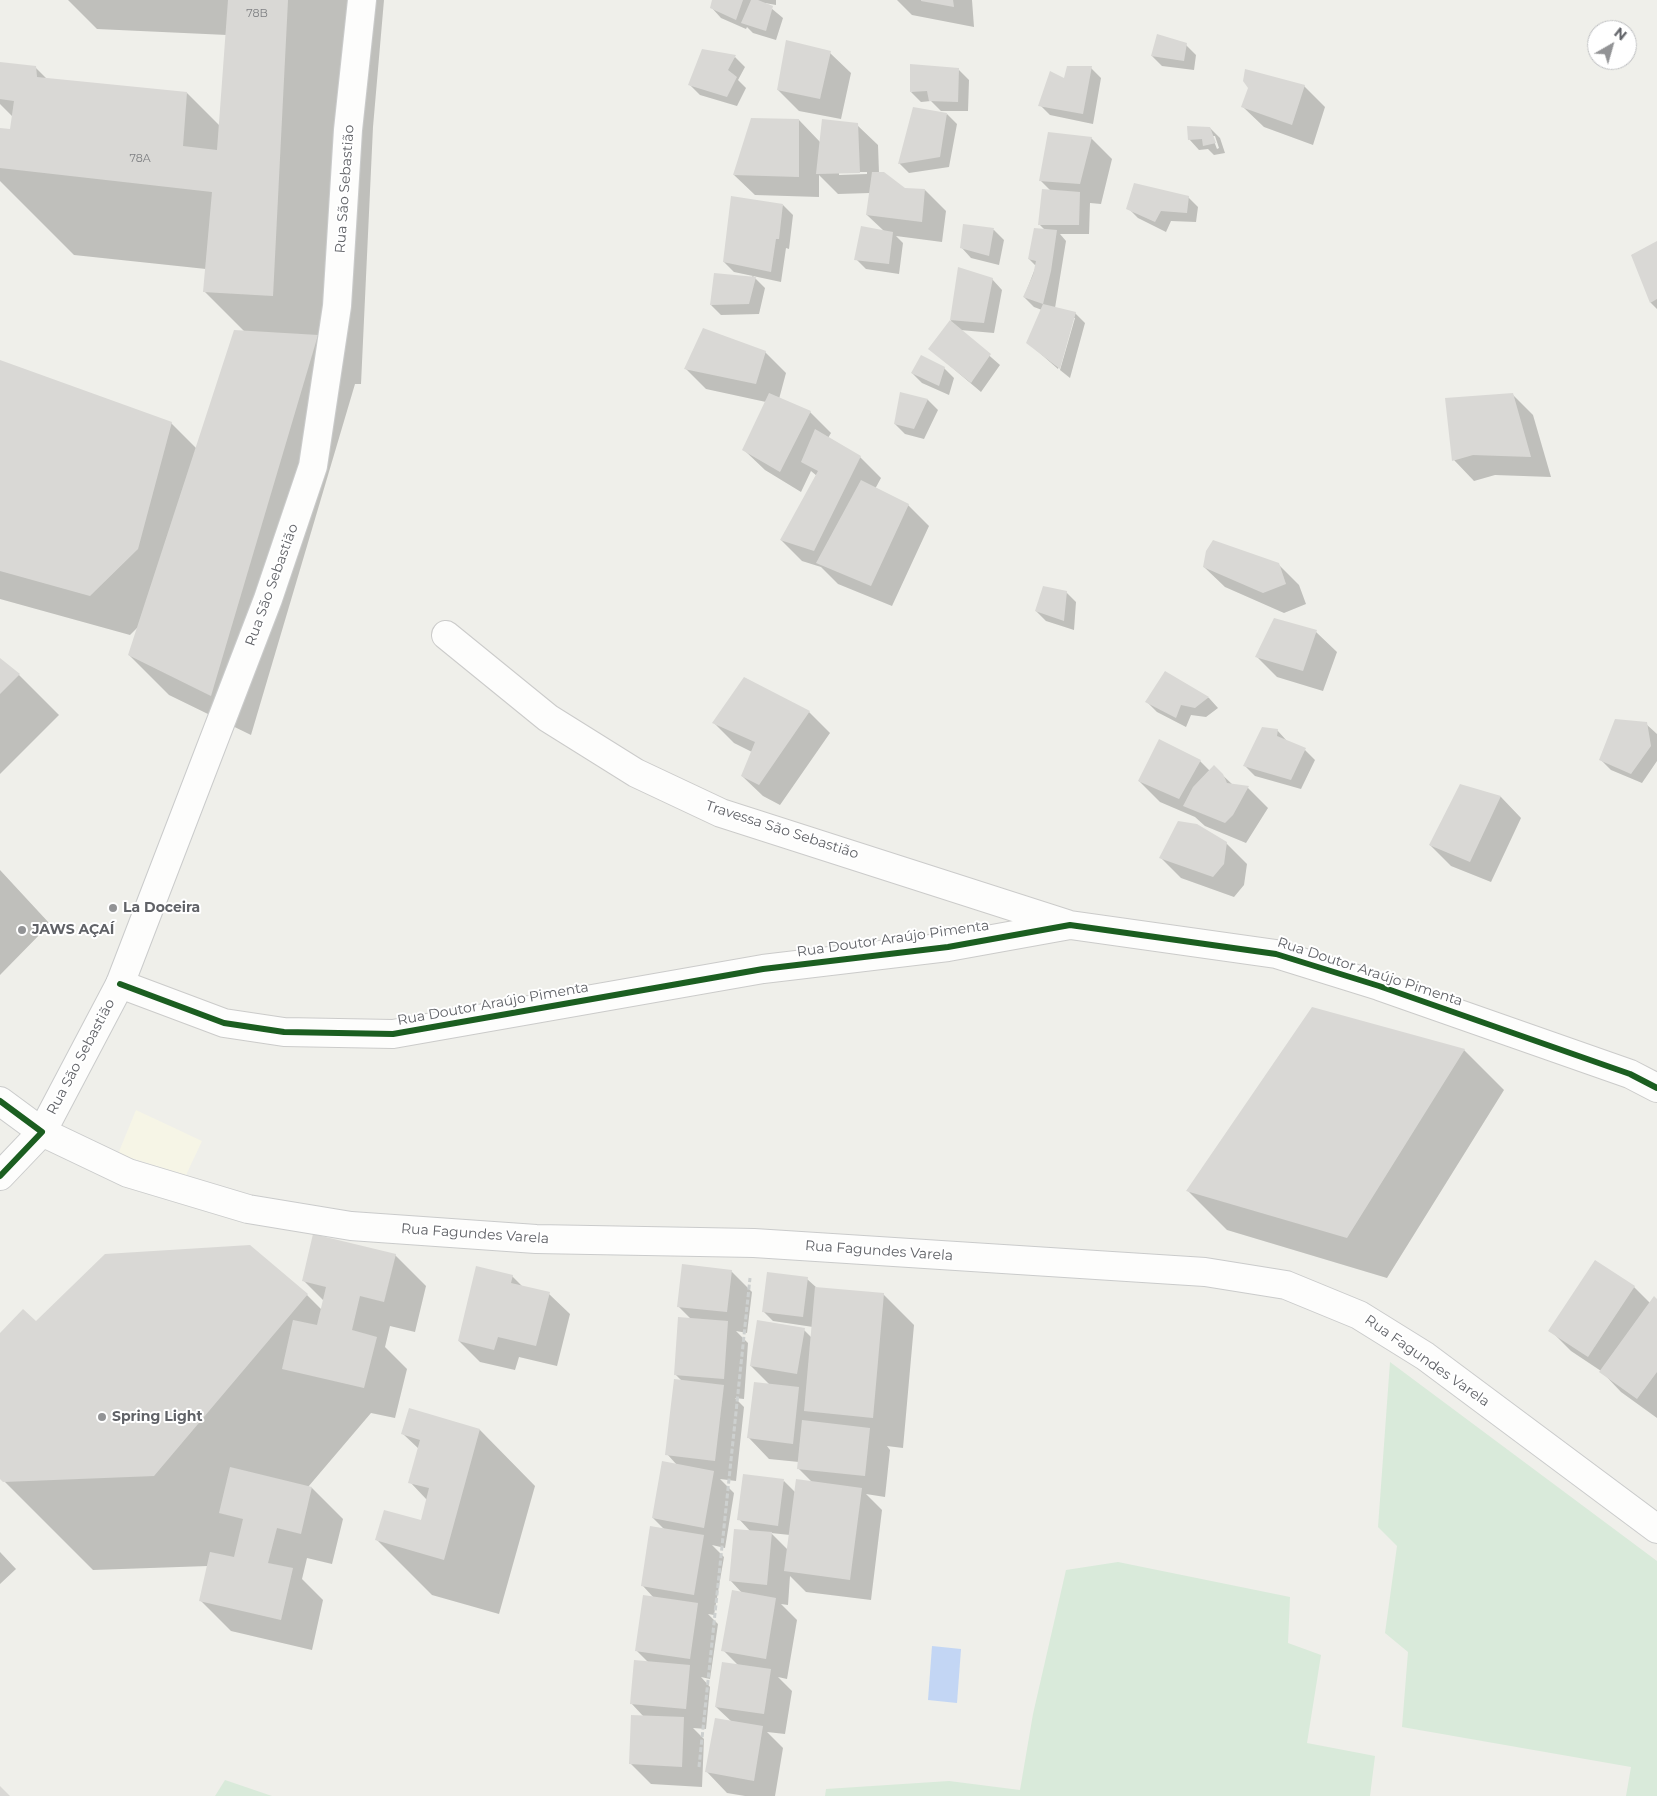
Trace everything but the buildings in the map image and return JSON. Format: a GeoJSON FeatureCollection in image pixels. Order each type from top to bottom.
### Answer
{"type":"FeatureCollection","features":[{"type":"Feature","properties":{"kind":"main road","name":"Rua São Sebastião"},"geometry":{"type":"LineString","coordinates":[[0,1176],[42,1132],[120,984],[268,599],[313,466],[337,306],[348,130],[362,0]]}},
{"type":"Feature","properties":{"kind":"main road","name":"Travessa São Sebastião"},"geometry":{"type":"LineString","coordinates":[[446,634],[548,718],[644,777],[721,812],[1070,925]]}},
{"type":"Feature","properties":{"kind":"main road","name":"Rua Doutor Araújo Pimenta"},"geometry":{"type":"LineString","coordinates":[[120,984],[224,1023],[284,1032],[393,1034],[763,969],[948,947],[1070,925],[1276,954],[1379,986],[1630,1074],[1657,1088]]}},
{"type":"Feature","properties":{"kind":"main road","name":"Rua Fagundes Varela"},"geometry":{"type":"LineString","coordinates":[[0,1101],[42,1132],[128,1173],[248,1209],[351,1226],[536,1239],[793,1246],[1205,1272],[1286,1285],[1359,1314],[1425,1356],[1657,1529]]}},
{"type":"Feature","properties":{"kind":"path"},"geometry":{"type":"LineString","coordinates":[[699,1767],[749,1297]]}},
{"type":"Feature","properties":{"kind":"shaded area"},"geometry":{"type":"Polygon","coordinates":[[[136,1110],[202,1141],[186,1175],[118,1154],[136,1110]]]}},
{"type":"Feature","properties":{"kind":"green space"},"geometry":{"type":"Polygon","coordinates":[[[1390,1362],[1657,1561],[1657,1796],[1626,1796],[1631,1767],[1402,1727],[1408,1652],[1385,1633],[1397,1546],[1378,1527],[1390,1362]]]}},
{"type":"Feature","properties":{"kind":"green space"},"geometry":{"type":"Polygon","coordinates":[[[1118,1562],[1290,1597],[1288,1643],[1321,1655],[1307,1743],[1375,1756],[1370,1796],[825,1796],[826,1789],[949,1781],[1020,1790],[1033,1714],[1066,1570],[1118,1562]]]}},
{"type":"Feature","properties":{"kind":"green space"},"geometry":{"type":"Polygon","coordinates":[[[225,1780],[272,1796],[215,1796],[225,1780]]]}},
{"type":"Feature","properties":{"kind":"water"},"geometry":{"type":"Polygon","coordinates":[[[932,1646],[961,1649],[957,1703],[928,1700],[932,1646]]]}},
{"type":"Feature","properties":{"kind":"cycle path"},"geometry":{"type":"LineString","coordinates":[[120,984],[224,1023],[284,1032],[393,1034],[763,969],[948,947],[1070,925],[1276,954],[1379,986],[1630,1074],[1657,1088]]}},
{"type":"Feature","properties":{"kind":"cycle path"},"geometry":{"type":"LineString","coordinates":[[0,1101],[42,1132],[0,1176]]}},
{"type":"Feature","properties":{"kind":"place","name":"La Doceira"},"geometry":{"type":"Point","coordinates":[113,908]}},
{"type":"Feature","properties":{"kind":"place","name":"JAWS AÇAÍ"},"geometry":{"type":"Point","coordinates":[22,930]}},
{"type":"Feature","properties":{"kind":"place","name":"Spring Light"},"geometry":{"type":"Point","coordinates":[102,1417]}}]}
